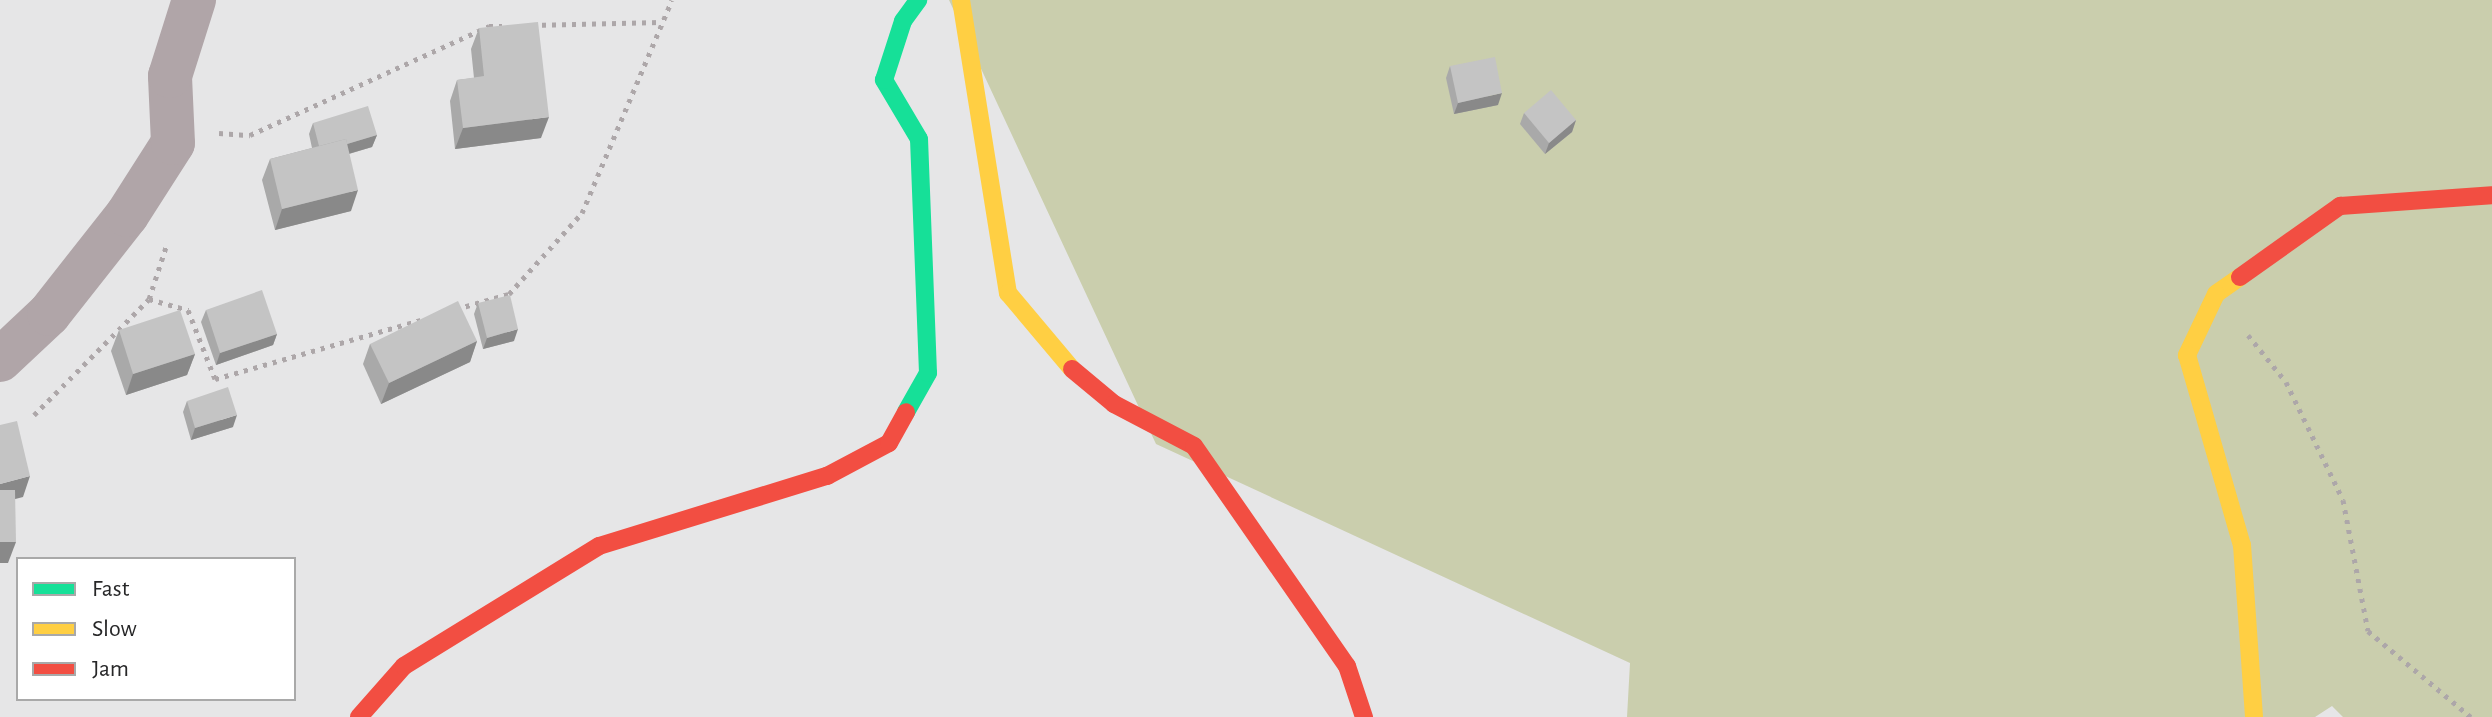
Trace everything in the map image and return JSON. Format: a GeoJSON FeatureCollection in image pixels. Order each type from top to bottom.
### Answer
{"type":"FeatureCollection","features":[{"type":"Feature","properties":{"kind":"street"},"geometry":{"type":"LineString","coordinates":[[0,360],[49,314],[127,215],[173,143],[170,76],[194,0]]}},
{"type":"Feature","properties":{"kind":"street"},"geometry":{"type":"LineString","coordinates":[[359,717],[404,666],[599,546],[827,476],[889,443],[928,373],[919,139],[884,80],[903,21],[918,0]]}},
{"type":"Feature","properties":{"kind":"street"},"geometry":{"type":"LineString","coordinates":[[961,0],[1008,293],[1058,357],[1114,404],[1194,446],[1347,666],[1364,717]]}},
{"type":"Feature","properties":{"kind":"street"},"geometry":{"type":"LineString","coordinates":[[2254,717],[2242,545],[2187,355],[2216,294],[2340,206],[2492,195]]}},
{"type":"Feature","properties":{"kind":"path"},"geometry":{"type":"LineString","coordinates":[[450,311],[509,294],[582,213],[672,0]]}},
{"type":"Feature","properties":{"kind":"path"},"geometry":{"type":"LineString","coordinates":[[520,26],[661,22]]}},
{"type":"Feature","properties":{"kind":"path"},"geometry":{"type":"LineString","coordinates":[[170,76],[199,122],[218,133],[250,135],[489,26],[504,26]]}},
{"type":"Feature","properties":{"kind":"path"},"geometry":{"type":"LineString","coordinates":[[2216,294],[2286,382],[2343,500],[2368,631],[2471,717]]}},
{"type":"Feature","properties":{"kind":"path"},"geometry":{"type":"LineString","coordinates":[[149,299],[188,310],[215,379],[435,315]]}},
{"type":"Feature","properties":{"kind":"green space"},"geometry":{"type":"Polygon","coordinates":[[[949,0],[2492,0],[2492,717],[2343,717],[2332,706],[2315,717],[1627,717],[1630,663],[1156,444],[949,0]]]}},
{"type":"Feature","properties":{"kind":"building"},"geometry":{"type":"Polygon","coordinates":[[[538,22],[549,117],[463,128],[457,80],[484,76],[479,28],[538,22]]]}},
{"type":"Feature","properties":{"kind":"building"},"geometry":{"type":"Polygon","coordinates":[[[1495,57],[1502,93],[1458,103],[1450,66],[1495,57]]]}},
{"type":"Feature","properties":{"kind":"building"},"geometry":{"type":"Polygon","coordinates":[[[1551,90],[1576,120],[1549,143],[1524,113],[1551,90]]]}},
{"type":"Feature","properties":{"kind":"building"},"geometry":{"type":"Polygon","coordinates":[[[368,106],[377,135],[347,144],[346,139],[319,146],[313,123],[368,106]]]}},
{"type":"Feature","properties":{"kind":"building"},"geometry":{"type":"Polygon","coordinates":[[[346,139],[358,190],[282,209],[270,159],[346,139]]]}},
{"type":"Feature","properties":{"kind":"building"},"geometry":{"type":"Polygon","coordinates":[[[262,290],[277,334],[220,353],[206,310],[262,290]]]}},
{"type":"Feature","properties":{"kind":"building"},"geometry":{"type":"Polygon","coordinates":[[[510,295],[518,329],[487,338],[478,303],[510,295]]]}},
{"type":"Feature","properties":{"kind":"building"},"geometry":{"type":"Polygon","coordinates":[[[458,301],[477,341],[389,383],[370,344],[458,301]]]}},
{"type":"Feature","properties":{"kind":"building"},"geometry":{"type":"Polygon","coordinates":[[[180,310],[195,354],[133,374],[119,330],[180,310]]]}},
{"type":"Feature","properties":{"kind":"building"},"geometry":{"type":"Polygon","coordinates":[[[228,387],[237,415],[195,428],[187,401],[228,387]]]}},
{"type":"Feature","properties":{"kind":"building"},"geometry":{"type":"Polygon","coordinates":[[[17,421],[30,476],[0,484],[0,425],[17,421]]]}},
{"type":"Feature","properties":{"kind":"building"},"geometry":{"type":"Polygon","coordinates":[[[0,490],[15,490],[16,542],[0,542],[0,490]]]}},
{"type":"Feature","properties":{"kind":"traffic: fast"},"geometry":{"type":"LineString","coordinates":[[906,412],[928,373],[919,139],[884,80],[903,21],[918,0]]}},
{"type":"Feature","properties":{"kind":"traffic: slow"},"geometry":{"type":"LineString","coordinates":[[961,0],[1008,293],[1072,369]]}},
{"type":"Feature","properties":{"kind":"traffic: slow"},"geometry":{"type":"LineString","coordinates":[[2240,277],[2216,294],[2187,355],[2242,545],[2254,717]]}},
{"type":"Feature","properties":{"kind":"traffic: jam"},"geometry":{"type":"LineString","coordinates":[[2240,277],[2340,206],[2492,195]]}},
{"type":"Feature","properties":{"kind":"traffic: jam"},"geometry":{"type":"LineString","coordinates":[[1072,369],[1114,404],[1194,446],[1347,666],[1364,717]]}},
{"type":"Feature","properties":{"kind":"traffic: jam"},"geometry":{"type":"LineString","coordinates":[[359,717],[404,666],[599,546],[827,476],[889,443],[906,412]]}}]}
